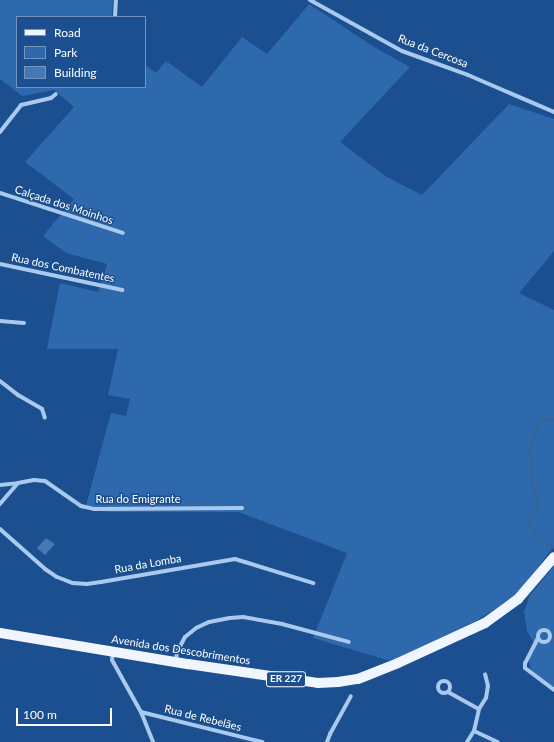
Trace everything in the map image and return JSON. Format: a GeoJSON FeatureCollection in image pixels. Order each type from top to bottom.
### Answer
{"type":"FeatureCollection","features":[{"type":"Feature","properties":{"kind":"main road","name":"Avenida dos Descobrimentos"},"geometry":{"type":"LineString","coordinates":[[0,633],[318,684],[358,679],[398,663],[490,620],[518,599],[554,557]]}},
{"type":"Feature","properties":{"kind":"street"},"geometry":{"type":"LineString","coordinates":[[114,16],[116,0]]}},
{"type":"Feature","properties":{"kind":"street","name":"Rua da Cercosa"},"geometry":{"type":"LineString","coordinates":[[310,0],[402,51],[468,75],[554,112]]}},
{"type":"Feature","properties":{"kind":"street"},"geometry":{"type":"LineString","coordinates":[[0,132],[21,105],[51,98],[56,94]]}},
{"type":"Feature","properties":{"kind":"street","name":"Calçada dos Moinhos"},"geometry":{"type":"LineString","coordinates":[[0,193],[123,233]]}},
{"type":"Feature","properties":{"kind":"street","name":"Rua dos Combatentes"},"geometry":{"type":"LineString","coordinates":[[0,264],[122,290]]}},
{"type":"Feature","properties":{"kind":"street"},"geometry":{"type":"LineString","coordinates":[[0,321],[24,323]]}},
{"type":"Feature","properties":{"kind":"street"},"geometry":{"type":"LineString","coordinates":[[0,381],[18,395],[42,409],[45,418]]}},
{"type":"Feature","properties":{"kind":"street","name":"Rua do Emigrante"},"geometry":{"type":"LineString","coordinates":[[0,485],[34,480],[45,482],[81,506],[94,509],[242,508]]}},
{"type":"Feature","properties":{"kind":"street"},"geometry":{"type":"LineString","coordinates":[[0,504],[18,483]]}},
{"type":"Feature","properties":{"kind":"street","name":"Rua da Lomba"},"geometry":{"type":"LineString","coordinates":[[0,529],[45,569],[57,577],[73,583],[87,584],[102,582],[235,559],[313,583]]}},
{"type":"Feature","properties":{"kind":"street"},"geometry":{"type":"LineString","coordinates":[[176,662],[177,652],[185,637],[196,628],[209,622],[230,618],[243,617],[282,624],[349,642]]}},
{"type":"Feature","properties":{"kind":"street"},"geometry":{"type":"LineString","coordinates":[[538,638],[525,664],[525,668],[554,690]]}},
{"type":"Feature","properties":{"kind":"street"},"geometry":{"type":"LineString","coordinates":[[113,652],[112,660],[141,712],[152,742]]}},
{"type":"Feature","properties":{"kind":"street"},"geometry":{"type":"LineString","coordinates":[[467,742],[474,731],[480,709],[486,698],[488,686],[485,674]]}},
{"type":"Feature","properties":{"kind":"street"},"geometry":{"type":"LineString","coordinates":[[448,692],[480,709]]}},
{"type":"Feature","properties":{"kind":"street"},"geometry":{"type":"LineString","coordinates":[[327,742],[351,696]]}},
{"type":"Feature","properties":{"kind":"street","name":"Rua de Rebelães"},"geometry":{"type":"LineString","coordinates":[[141,712],[262,742]]}},
{"type":"Feature","properties":{"kind":"street"},"geometry":{"type":"LineString","coordinates":[[474,731],[498,742]]}},
{"type":"Feature","properties":{"kind":"green space"},"geometry":{"type":"Polygon","coordinates":[[[0,0],[113,0],[112,16],[16,16],[16,88],[146,88],[146,66],[156,73],[166,61],[202,87],[242,37],[267,54],[309,4],[374,47],[410,67],[340,142],[385,176],[422,195],[509,104],[554,119],[554,251],[519,293],[554,310],[554,546],[523,587],[509,600],[474,622],[395,659],[387,660],[313,638],[347,553],[238,512],[109,512],[85,509],[111,413],[126,416],[130,399],[108,395],[118,349],[47,349],[60,283],[98,292],[107,264],[66,253],[43,236],[74,199],[25,162],[74,107],[54,90],[22,96],[0,79],[0,0]]]}},
{"type":"Feature","properties":{"kind":"green space"},"geometry":{"type":"Polygon","coordinates":[[[554,566],[554,687],[535,675],[530,668],[529,660],[536,646],[527,631],[524,612],[530,595],[554,566]]]}},
{"type":"Feature","properties":{"kind":"building"},"geometry":{"type":"Polygon","coordinates":[[[46,538],[55,544],[45,555],[37,548],[46,538]]]}},
{"type":"Feature","properties":{"kind":"waterway"},"geometry":{"type":"LineString","coordinates":[[554,419],[551,420],[543,418],[537,425],[530,449],[533,484],[539,507],[529,522],[539,539],[554,548]]}}]}
